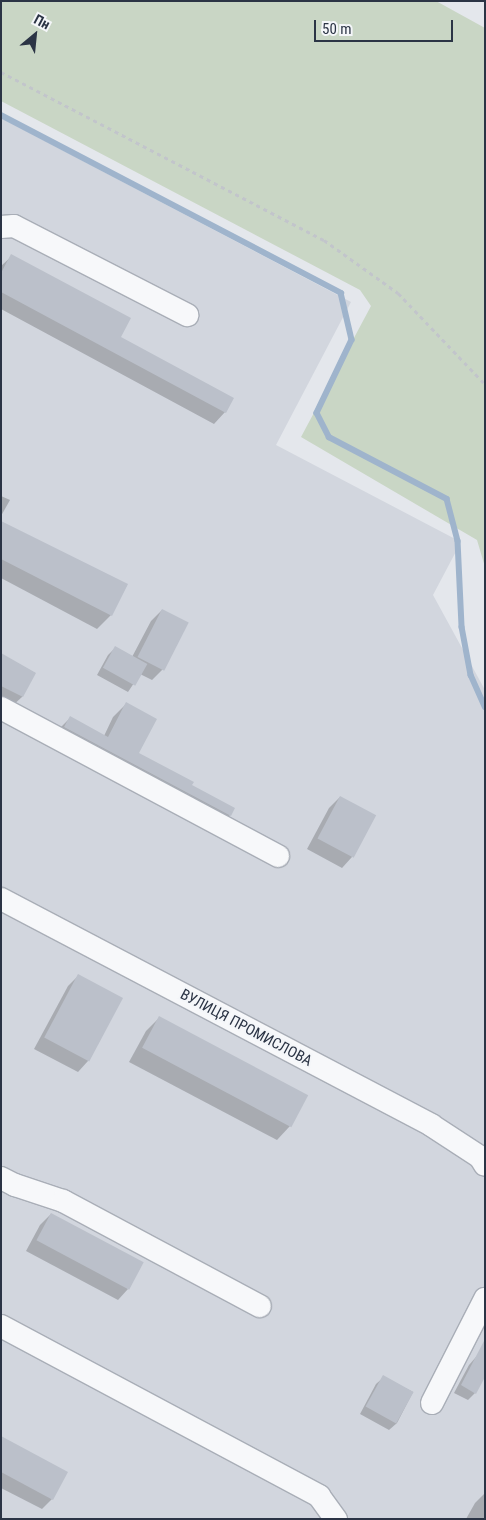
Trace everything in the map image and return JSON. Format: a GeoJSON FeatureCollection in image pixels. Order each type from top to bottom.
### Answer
{"type":"FeatureCollection","features":[{"type":"Feature","properties":{"kind":"street"},"geometry":{"type":"LineString","coordinates":[[1,227],[14,226],[187,315]]}},
{"type":"Feature","properties":{"kind":"street"},"geometry":{"type":"LineString","coordinates":[[1,708],[278,856]]}},
{"type":"Feature","properties":{"kind":"street","name":"ВУЛИЦЯ ПРОМИСЛОВА"},"geometry":{"type":"LineString","coordinates":[[1,899],[431,1125],[480,1157],[485,1165]]}},
{"type":"Feature","properties":{"kind":"street"},"geometry":{"type":"LineString","coordinates":[[1,1178],[15,1185],[63,1201],[260,1306]]}},
{"type":"Feature","properties":{"kind":"street"},"geometry":{"type":"LineString","coordinates":[[432,1403],[485,1299]]}},
{"type":"Feature","properties":{"kind":"street"},"geometry":{"type":"LineString","coordinates":[[1,1326],[319,1496],[336,1519]]}},
{"type":"Feature","properties":{"kind":"path"},"geometry":{"type":"LineString","coordinates":[[1,72],[324,240],[398,293],[485,384]]}},
{"type":"Feature","properties":{"kind":"shaded area"},"geometry":{"type":"Polygon","coordinates":[[[1,118],[351,302],[276,445],[461,542],[433,595],[485,690],[485,1519],[1,1519],[1,118]]]}},
{"type":"Feature","properties":{"kind":"green space"},"geometry":{"type":"Polygon","coordinates":[[[1,1],[436,1],[485,28],[485,567],[477,540],[301,437],[371,306],[360,290],[1,101],[1,1]]]}},
{"type":"Feature","properties":{"kind":"building"},"geometry":{"type":"Polygon","coordinates":[[[11,254],[131,318],[121,337],[234,398],[226,413],[1,292],[1,273],[11,254]]]}},
{"type":"Feature","properties":{"kind":"building"},"geometry":{"type":"Polygon","coordinates":[[[1,521],[128,584],[112,616],[1,559],[1,521]]]}},
{"type":"Feature","properties":{"kind":"building"},"geometry":{"type":"Polygon","coordinates":[[[162,609],[189,623],[164,671],[137,657],[162,609]]]}},
{"type":"Feature","properties":{"kind":"building"},"geometry":{"type":"Polygon","coordinates":[[[115,646],[147,664],[135,686],[103,668],[115,646]]]}},
{"type":"Feature","properties":{"kind":"building"},"geometry":{"type":"Polygon","coordinates":[[[1,653],[36,673],[23,697],[1,686],[1,653]]]}},
{"type":"Feature","properties":{"kind":"building"},"geometry":{"type":"Polygon","coordinates":[[[126,702],[157,719],[139,753],[194,782],[192,785],[235,808],[231,816],[64,727],[70,716],[108,737],[126,702]]]}},
{"type":"Feature","properties":{"kind":"building"},"geometry":{"type":"Polygon","coordinates":[[[340,796],[376,815],[354,858],[317,838],[340,796]]]}},
{"type":"Feature","properties":{"kind":"building"},"geometry":{"type":"Polygon","coordinates":[[[78,974],[123,998],[89,1062],[44,1038],[78,974]]]}},
{"type":"Feature","properties":{"kind":"building"},"geometry":{"type":"Polygon","coordinates":[[[159,1016],[308,1095],[291,1127],[142,1048],[159,1016]]]}},
{"type":"Feature","properties":{"kind":"building"},"geometry":{"type":"Polygon","coordinates":[[[51,1213],[144,1262],[129,1290],[36,1240],[51,1213]]]}},
{"type":"Feature","properties":{"kind":"building"},"geometry":{"type":"Polygon","coordinates":[[[485,1339],[485,1377],[476,1394],[461,1385],[485,1339]]]}},
{"type":"Feature","properties":{"kind":"building"},"geometry":{"type":"Polygon","coordinates":[[[383,1375],[414,1392],[396,1423],[366,1406],[383,1375]]]}},
{"type":"Feature","properties":{"kind":"building"},"geometry":{"type":"Polygon","coordinates":[[[1,1436],[68,1472],[53,1500],[1,1472],[1,1436]]]}},
{"type":"Feature","properties":{"kind":"waterway"},"geometry":{"type":"LineString","coordinates":[[1,115],[341,293],[352,340],[317,413],[329,437],[447,499],[458,541],[462,627],[471,675],[485,707]]}}]}
